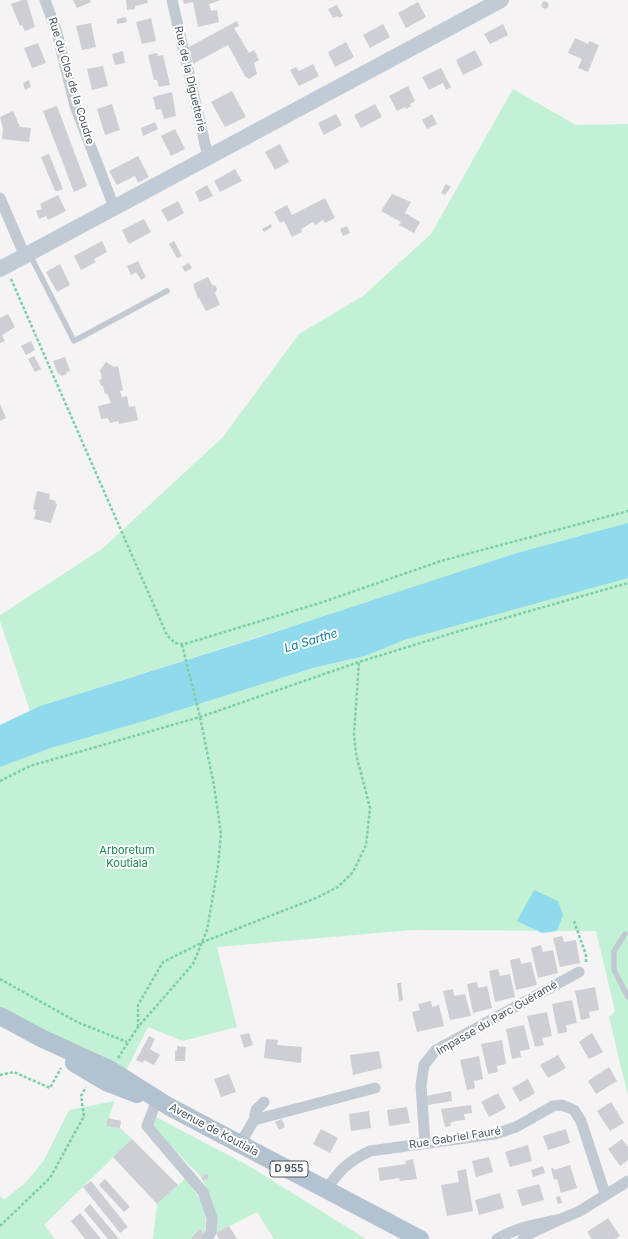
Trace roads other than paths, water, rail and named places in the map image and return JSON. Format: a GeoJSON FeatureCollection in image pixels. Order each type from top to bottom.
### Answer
{"type":"FeatureCollection","features":[{"type":"Feature","properties":{"kind":"main road","name":"Avenue de Koutiala"},"geometry":{"type":"LineString","coordinates":[[0,1016],[41,1038],[128,1079],[157,1100],[420,1239]]}},
{"type":"Feature","properties":{"kind":"main road","name":"Avenue de Koutiala"},"geometry":{"type":"LineString","coordinates":[[41,1038],[66,1057],[106,1082],[131,1093],[157,1100]]}},
{"type":"Feature","properties":{"kind":"street","name":"Rue du Clos de la Coudre"},"geometry":{"type":"LineString","coordinates":[[45,0],[57,33],[75,106],[114,207]]}},
{"type":"Feature","properties":{"kind":"street","name":"Rue de la Diguetterie"},"geometry":{"type":"LineString","coordinates":[[172,0],[208,157]]}},
{"type":"Feature","properties":{"kind":"street"},"geometry":{"type":"LineString","coordinates":[[4,272],[27,255],[114,207],[501,0]]}},
{"type":"Feature","properties":{"kind":"street"},"geometry":{"type":"LineString","coordinates":[[0,198],[27,255]]}},
{"type":"Feature","properties":{"kind":"street","name":"Impasse du Parc Guéramé"},"geometry":{"type":"LineString","coordinates":[[426,1143],[421,1085],[424,1065],[436,1050],[579,972]]}},
{"type":"Feature","properties":{"kind":"street"},"geometry":{"type":"LineString","coordinates":[[254,1120],[375,1088]]}},
{"type":"Feature","properties":{"kind":"street"},"geometry":{"type":"LineString","coordinates":[[157,1100],[147,1126],[203,1192],[212,1218],[211,1232],[207,1239]]}},
{"type":"Feature","properties":{"kind":"street"},"geometry":{"type":"LineString","coordinates":[[240,1144],[254,1120],[256,1110],[264,1102]]}},
{"type":"Feature","properties":{"kind":"street","name":"Rue Gabriel Fauré"},"geometry":{"type":"LineString","coordinates":[[327,1189],[337,1172],[354,1158],[370,1151],[495,1134],[516,1127],[553,1106],[562,1105],[574,1110],[582,1121],[605,1194]]}},
{"type":"Feature","properties":{"kind":"street"},"geometry":{"type":"LineString","coordinates":[[523,1239],[533,1232],[580,1211],[628,1181]]}},
{"type":"Feature","properties":{"kind":"street"},"geometry":{"type":"LineString","coordinates":[[497,1239],[509,1232],[529,1225],[561,1219]]}},
{"type":"Feature","properties":{"kind":"lane"},"geometry":{"type":"LineString","coordinates":[[27,255],[74,341],[167,291]]}},
{"type":"Feature","properties":{"kind":"lane"},"geometry":{"type":"LineString","coordinates":[[625,934],[614,951],[614,970],[628,997]]}},
{"type":"Feature","properties":{"kind":"water","name":"La Sarthe"},"geometry":{"type":"Polygon","coordinates":[[[628,523],[628,578],[404,640],[365,656],[313,668],[154,718],[51,748],[0,767],[0,725],[40,706],[266,635],[517,553],[628,523]]]}},
{"type":"Feature","properties":{"kind":"water"},"geometry":{"type":"Polygon","coordinates":[[[534,890],[558,901],[563,915],[557,931],[542,933],[517,921],[534,890]]]}},
{"type":"Feature","properties":{"kind":"park label","name":"Arboretum Koutiala"},"geometry":{"type":"Point","coordinates":[127,857]}}]}
